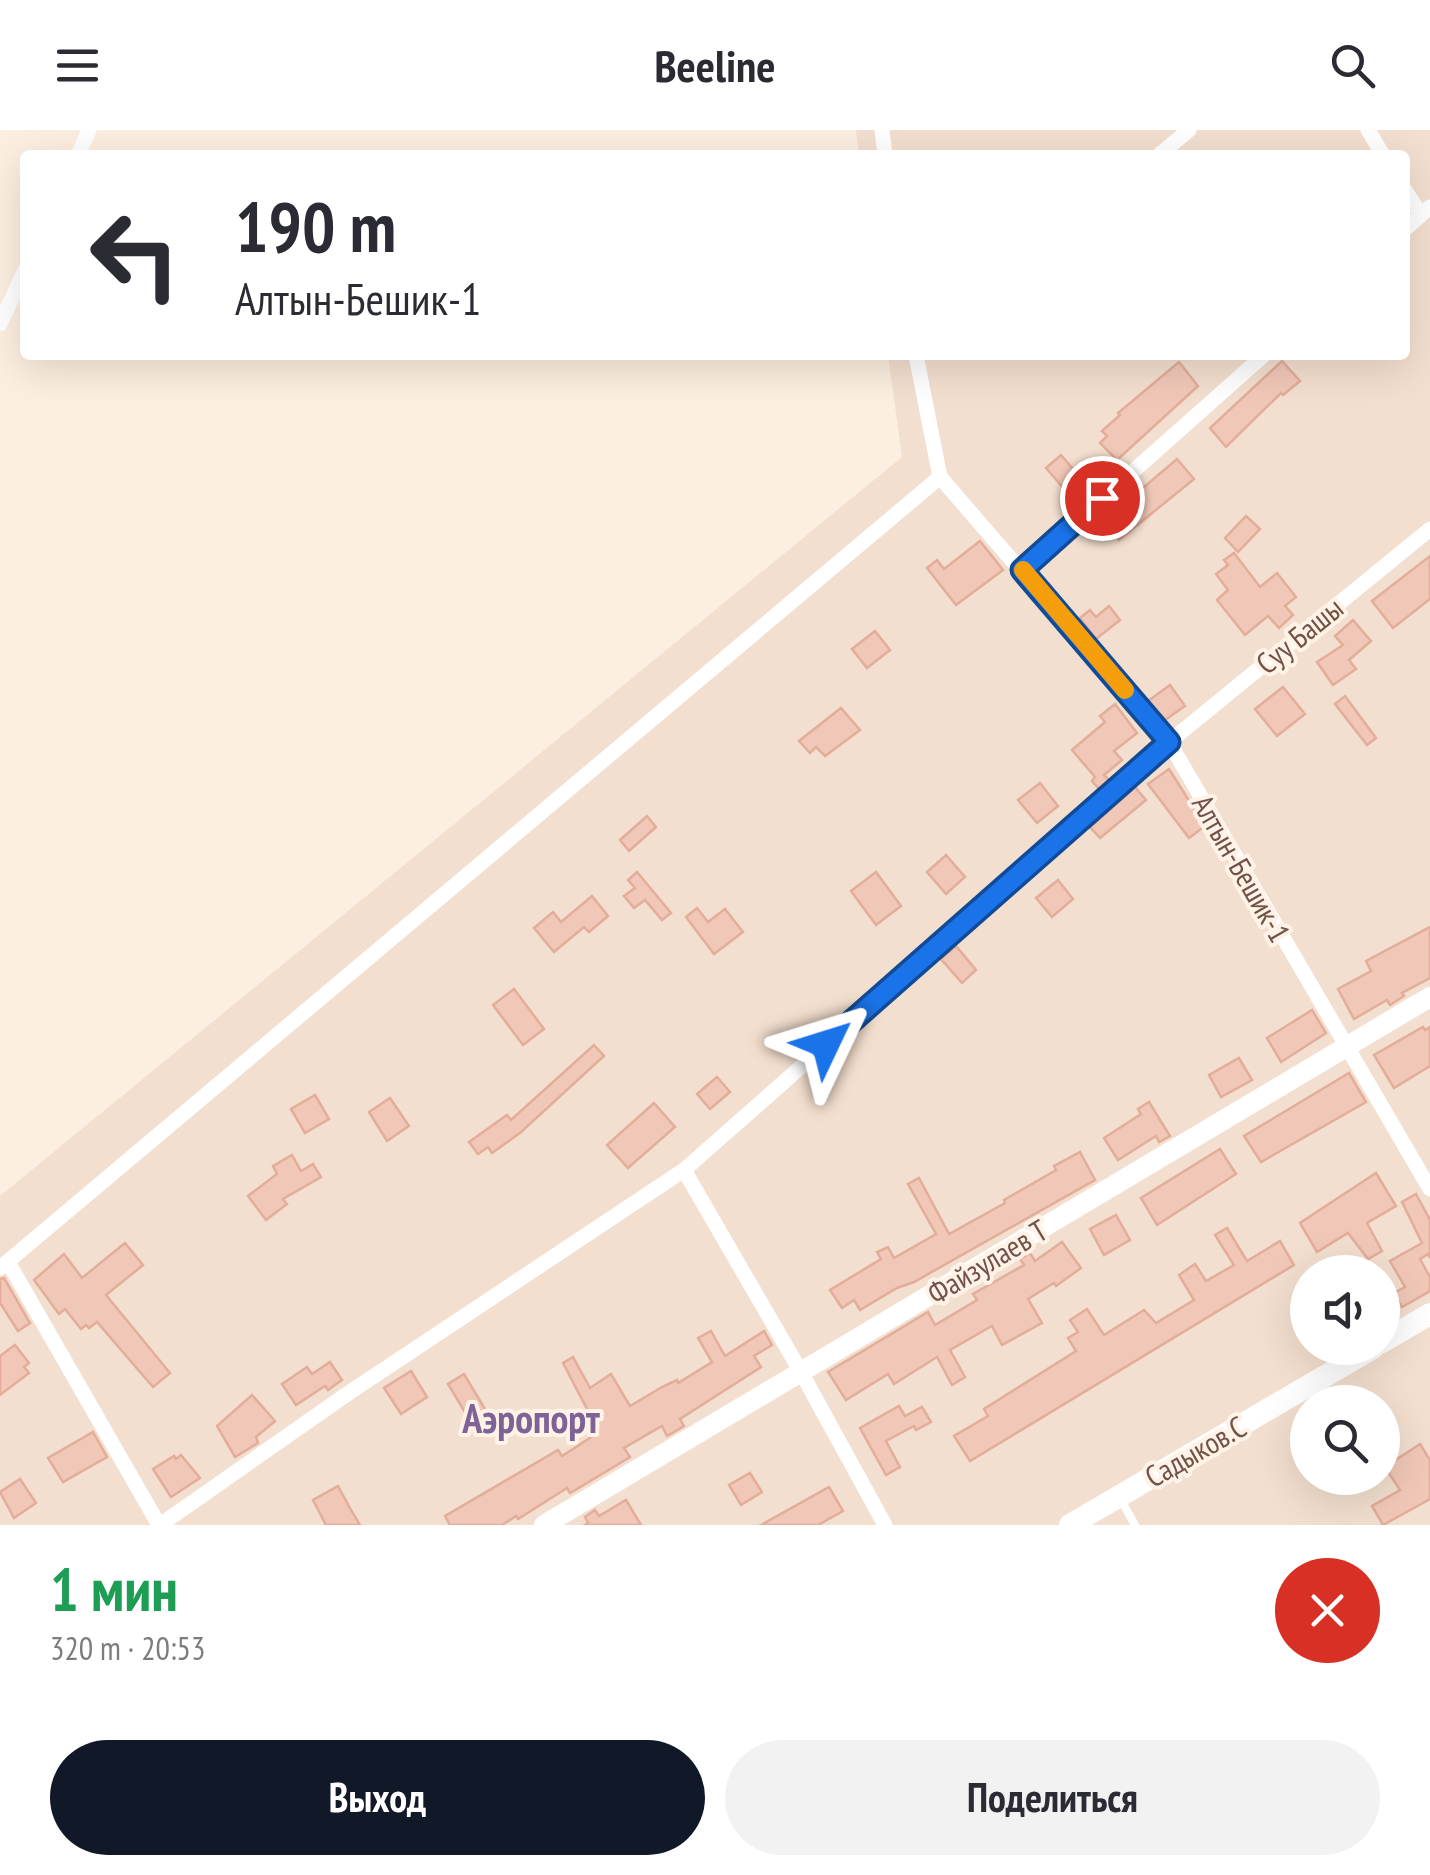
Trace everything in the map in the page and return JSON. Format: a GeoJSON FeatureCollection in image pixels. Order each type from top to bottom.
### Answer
{"type":"FeatureCollection","features":[{"type":"Feature","properties":{"kind":"main road"},"geometry":{"type":"LineString","coordinates":[[1400,1332],[1430,1314]]}},
{"type":"Feature","properties":{"kind":"main road","name":"Садыков.С"},"geometry":{"type":"LineString","coordinates":[[1070,1525],[1343,1365]]}},
{"type":"Feature","properties":{"kind":"street"},"geometry":{"type":"LineString","coordinates":[[1166,150],[1188,130]]}},
{"type":"Feature","properties":{"kind":"street"},"geometry":{"type":"LineString","coordinates":[[0,324],[20,281]]}},
{"type":"Feature","properties":{"kind":"street"},"geometry":{"type":"LineString","coordinates":[[159,1525],[4,1265],[940,477],[920,360]]}},
{"type":"Feature","properties":{"kind":"street"},"geometry":{"type":"LineString","coordinates":[[1022,570],[1258,360]]}},
{"type":"Feature","properties":{"kind":"street","name":"Алтын-Бешик-1"},"geometry":{"type":"LineString","coordinates":[[940,477],[1169,742],[1430,1188]]}},
{"type":"Feature","properties":{"kind":"street","name":"Суу Башы"},"geometry":{"type":"LineString","coordinates":[[159,1525],[350,1392],[684,1170],[1169,742],[1430,529]]}},
{"type":"Feature","properties":{"kind":"street","name":"Файзулаев Т"},"geometry":{"type":"LineString","coordinates":[[544,1525],[1430,997]]}},
{"type":"Feature","properties":{"kind":"street"},"geometry":{"type":"LineString","coordinates":[[684,1170],[884,1525]]}},
{"type":"Feature","properties":{"kind":"lane"},"geometry":{"type":"LineString","coordinates":[[1118,1496],[1135,1525]]}},
{"type":"Feature","properties":{"kind":"shaded area"},"geometry":{"type":"Polygon","coordinates":[[[856,130],[1430,130],[1430,1525],[0,1525],[0,1196],[902,457],[889,360],[1410,360],[1410,150],[858,150],[856,130]]]}},
{"type":"Feature","properties":{"kind":"building"},"geometry":{"type":"Polygon","coordinates":[[[1282,361],[1300,381],[1281,393],[1226,447],[1210,428],[1282,361]]]}},
{"type":"Feature","properties":{"kind":"building"},"geometry":{"type":"Polygon","coordinates":[[[1179,362],[1198,386],[1117,460],[1100,443],[1107,436],[1102,431],[1179,362]]]}},
{"type":"Feature","properties":{"kind":"building"},"geometry":{"type":"Polygon","coordinates":[[[1061,455],[1080,477],[1065,490],[1046,468],[1061,455]]]}},
{"type":"Feature","properties":{"kind":"building"},"geometry":{"type":"Polygon","coordinates":[[[1177,459],[1194,479],[1119,540],[1103,522],[1177,459]]]}},
{"type":"Feature","properties":{"kind":"building"},"geometry":{"type":"Polygon","coordinates":[[[1246,516],[1260,529],[1238,552],[1225,538],[1246,516]]]}},
{"type":"Feature","properties":{"kind":"building"},"geometry":{"type":"Polygon","coordinates":[[[980,541],[1003,570],[956,605],[927,568],[937,560],[944,569],[980,541]]]}},
{"type":"Feature","properties":{"kind":"building"},"geometry":{"type":"Polygon","coordinates":[[[1234,553],[1260,587],[1277,573],[1296,597],[1285,606],[1293,615],[1279,628],[1268,616],[1245,635],[1217,600],[1228,590],[1216,574],[1228,565],[1224,560],[1234,553]]]}},
{"type":"Feature","properties":{"kind":"building"},"geometry":{"type":"Polygon","coordinates":[[[1430,556],[1430,599],[1393,628],[1372,601],[1430,556]]]}},
{"type":"Feature","properties":{"kind":"building"},"geometry":{"type":"Polygon","coordinates":[[[1109,606],[1120,620],[1096,639],[1080,618],[1090,610],[1096,617],[1109,606]]]}},
{"type":"Feature","properties":{"kind":"building"},"geometry":{"type":"Polygon","coordinates":[[[1353,620],[1371,641],[1349,660],[1356,669],[1333,685],[1317,662],[1343,645],[1335,636],[1353,620]]]}},
{"type":"Feature","properties":{"kind":"building"},"geometry":{"type":"Polygon","coordinates":[[[875,631],[890,650],[867,668],[852,649],[875,631]]]}},
{"type":"Feature","properties":{"kind":"building"},"geometry":{"type":"Polygon","coordinates":[[[1170,685],[1185,706],[1165,720],[1148,701],[1170,685]]]}},
{"type":"Feature","properties":{"kind":"building"},"geometry":{"type":"Polygon","coordinates":[[[1283,687],[1305,714],[1277,736],[1255,709],[1283,687]]]}},
{"type":"Feature","properties":{"kind":"building"},"geometry":{"type":"Polygon","coordinates":[[[1345,696],[1376,738],[1367,745],[1335,704],[1345,696]]]}},
{"type":"Feature","properties":{"kind":"building"},"geometry":{"type":"Polygon","coordinates":[[[1115,704],[1137,733],[1114,751],[1122,760],[1104,775],[1109,780],[1099,789],[1092,781],[1095,777],[1072,750],[1105,722],[1100,716],[1115,704]]]}},
{"type":"Feature","properties":{"kind":"building"},"geometry":{"type":"Polygon","coordinates":[[[841,708],[860,730],[825,756],[816,747],[810,753],[799,741],[841,708]]]}},
{"type":"Feature","properties":{"kind":"building"},"geometry":{"type":"Polygon","coordinates":[[[1169,769],[1205,826],[1189,838],[1148,784],[1169,769]]]}},
{"type":"Feature","properties":{"kind":"building"},"geometry":{"type":"Polygon","coordinates":[[[1040,783],[1058,806],[1037,823],[1018,800],[1040,783]]]}},
{"type":"Feature","properties":{"kind":"building"},"geometry":{"type":"Polygon","coordinates":[[[1135,787],[1146,800],[1100,838],[1090,827],[1135,787]]]}},
{"type":"Feature","properties":{"kind":"building"},"geometry":{"type":"Polygon","coordinates":[[[647,816],[656,827],[629,851],[620,840],[647,816]]]}},
{"type":"Feature","properties":{"kind":"building"},"geometry":{"type":"Polygon","coordinates":[[[946,855],[965,877],[946,894],[927,872],[946,855]]]}},
{"type":"Feature","properties":{"kind":"building"},"geometry":{"type":"Polygon","coordinates":[[[637,872],[671,913],[662,920],[645,900],[634,908],[624,896],[635,888],[628,880],[637,872]]]}},
{"type":"Feature","properties":{"kind":"building"},"geometry":{"type":"Polygon","coordinates":[[[876,872],[901,906],[876,925],[851,891],[876,872]]]}},
{"type":"Feature","properties":{"kind":"building"},"geometry":{"type":"Polygon","coordinates":[[[1058,880],[1073,899],[1052,917],[1036,898],[1058,880]]]}},
{"type":"Feature","properties":{"kind":"building"},"geometry":{"type":"Polygon","coordinates":[[[592,896],[608,916],[589,932],[584,927],[554,952],[534,928],[553,912],[561,922],[592,896]]]}},
{"type":"Feature","properties":{"kind":"building"},"geometry":{"type":"Polygon","coordinates":[[[697,908],[708,922],[725,909],[743,932],[714,954],[686,917],[697,908]]]}},
{"type":"Feature","properties":{"kind":"building"},"geometry":{"type":"Polygon","coordinates":[[[1430,927],[1430,978],[1402,993],[1404,996],[1390,1005],[1387,1000],[1354,1019],[1338,989],[1371,971],[1366,961],[1430,927]]]}},
{"type":"Feature","properties":{"kind":"building"},"geometry":{"type":"Polygon","coordinates":[[[956,946],[976,970],[962,983],[941,959],[956,946]]]}},
{"type":"Feature","properties":{"kind":"building"},"geometry":{"type":"Polygon","coordinates":[[[514,989],[544,1029],[523,1045],[493,1005],[514,989]]]}},
{"type":"Feature","properties":{"kind":"building"},"geometry":{"type":"Polygon","coordinates":[[[1312,1010],[1326,1033],[1281,1062],[1267,1038],[1312,1010]]]}},
{"type":"Feature","properties":{"kind":"building"},"geometry":{"type":"Polygon","coordinates":[[[1423,1027],[1430,1027],[1430,1066],[1394,1088],[1374,1055],[1423,1027]]]}},
{"type":"Feature","properties":{"kind":"building"},"geometry":{"type":"Polygon","coordinates":[[[594,1045],[604,1056],[520,1133],[492,1153],[488,1147],[478,1154],[469,1142],[507,1115],[511,1120],[594,1045]]]}},
{"type":"Feature","properties":{"kind":"building"},"geometry":{"type":"Polygon","coordinates":[[[1239,1058],[1252,1080],[1221,1097],[1209,1075],[1239,1058]]]}},
{"type":"Feature","properties":{"kind":"building"},"geometry":{"type":"Polygon","coordinates":[[[1349,1073],[1366,1102],[1261,1162],[1244,1136],[1349,1073]]]}},
{"type":"Feature","properties":{"kind":"building"},"geometry":{"type":"Polygon","coordinates":[[[717,1077],[730,1092],[710,1109],[697,1094],[717,1077]]]}},
{"type":"Feature","properties":{"kind":"building"},"geometry":{"type":"Polygon","coordinates":[[[315,1095],[329,1119],[305,1133],[291,1109],[315,1095]]]}},
{"type":"Feature","properties":{"kind":"building"},"geometry":{"type":"Polygon","coordinates":[[[390,1098],[409,1126],[387,1141],[369,1112],[390,1098]]]}},
{"type":"Feature","properties":{"kind":"building"},"geometry":{"type":"Polygon","coordinates":[[[1149,1102],[1170,1136],[1159,1142],[1156,1136],[1118,1160],[1104,1138],[1141,1114],[1138,1109],[1149,1102]]]}},
{"type":"Feature","properties":{"kind":"building"},"geometry":{"type":"Polygon","coordinates":[[[654,1103],[675,1127],[628,1168],[607,1145],[654,1103]]]}},
{"type":"Feature","properties":{"kind":"building"},"geometry":{"type":"Polygon","coordinates":[[[1220,1149],[1236,1174],[1157,1225],[1141,1198],[1220,1149]]]}},
{"type":"Feature","properties":{"kind":"building"},"geometry":{"type":"Polygon","coordinates":[[[1080,1152],[1095,1180],[914,1282],[860,1310],[854,1300],[842,1308],[830,1290],[881,1259],[877,1252],[888,1247],[894,1258],[936,1234],[908,1184],[919,1178],[949,1234],[1005,1203],[1004,1200],[1056,1170],[1054,1166],[1080,1152]]]}},
{"type":"Feature","properties":{"kind":"building"},"geometry":{"type":"Polygon","coordinates":[[[292,1155],[301,1171],[313,1164],[321,1177],[283,1199],[287,1204],[266,1220],[248,1196],[277,1174],[273,1166],[292,1155]]]}},
{"type":"Feature","properties":{"kind":"building"},"geometry":{"type":"Polygon","coordinates":[[[1376,1173],[1396,1206],[1367,1223],[1382,1251],[1375,1255],[1365,1255],[1348,1233],[1317,1252],[1300,1223],[1376,1173]]]}},
{"type":"Feature","properties":{"kind":"building"},"geometry":{"type":"Polygon","coordinates":[[[1416,1194],[1430,1220],[1430,1258],[1428,1254],[1420,1259],[1430,1277],[1430,1291],[1402,1307],[1400,1290],[1405,1287],[1400,1278],[1400,1255],[1422,1243],[1402,1202],[1416,1194]]]}},
{"type":"Feature","properties":{"kind":"building"},"geometry":{"type":"Polygon","coordinates":[[[1116,1215],[1130,1240],[1104,1255],[1090,1229],[1116,1215]]]}},
{"type":"Feature","properties":{"kind":"building"},"geometry":{"type":"Polygon","coordinates":[[[1227,1228],[1247,1261],[1280,1241],[1290,1258],[1290,1267],[970,1461],[954,1436],[988,1416],[984,1409],[1076,1351],[1068,1338],[1078,1332],[1070,1320],[1087,1309],[1104,1335],[1144,1310],[1156,1323],[1194,1300],[1179,1275],[1195,1264],[1206,1281],[1234,1265],[1215,1235],[1227,1228]]]}},
{"type":"Feature","properties":{"kind":"building"},"geometry":{"type":"Polygon","coordinates":[[[1062,1242],[1081,1268],[1028,1299],[1042,1323],[1002,1345],[992,1326],[950,1350],[965,1377],[952,1385],[937,1357],[894,1384],[888,1374],[846,1400],[828,1372],[928,1312],[935,1325],[977,1300],[973,1294],[1024,1265],[1020,1259],[1030,1253],[1035,1261],[1062,1242]]]}},
{"type":"Feature","properties":{"kind":"building"},"geometry":{"type":"Polygon","coordinates":[[[125,1243],[143,1265],[106,1295],[170,1373],[153,1387],[97,1322],[81,1329],[65,1309],[59,1314],[34,1280],[64,1254],[82,1278],[125,1243]]]}},
{"type":"Feature","properties":{"kind":"building"},"geometry":{"type":"Polygon","coordinates":[[[4,1278],[30,1323],[18,1331],[0,1303],[0,1279],[4,1278]]]}},
{"type":"Feature","properties":{"kind":"building"},"geometry":{"type":"Polygon","coordinates":[[[711,1331],[725,1356],[764,1331],[772,1345],[754,1356],[761,1367],[680,1419],[684,1426],[667,1436],[662,1426],[624,1448],[630,1457],[570,1493],[567,1488],[502,1525],[450,1525],[445,1516],[558,1450],[562,1456],[599,1432],[563,1363],[573,1357],[590,1388],[611,1374],[630,1406],[712,1362],[698,1338],[711,1331]]]}},
{"type":"Feature","properties":{"kind":"building"},"geometry":{"type":"Polygon","coordinates":[[[15,1345],[29,1363],[24,1367],[29,1373],[0,1395],[0,1356],[15,1345]]]}},
{"type":"Feature","properties":{"kind":"building"},"geometry":{"type":"Polygon","coordinates":[[[330,1362],[342,1380],[296,1405],[282,1384],[307,1367],[312,1374],[330,1362]]]}},
{"type":"Feature","properties":{"kind":"building"},"geometry":{"type":"Polygon","coordinates":[[[411,1371],[427,1397],[401,1414],[384,1388],[411,1371]]]}},
{"type":"Feature","properties":{"kind":"building"},"geometry":{"type":"Polygon","coordinates":[[[464,1374],[488,1414],[472,1424],[448,1384],[464,1374]]]}},
{"type":"Feature","properties":{"kind":"building"},"geometry":{"type":"Polygon","coordinates":[[[252,1395],[275,1421],[256,1437],[258,1443],[235,1457],[217,1426],[252,1395]]]}},
{"type":"Feature","properties":{"kind":"building"},"geometry":{"type":"Polygon","coordinates":[[[899,1406],[905,1416],[922,1407],[931,1422],[886,1441],[900,1467],[886,1475],[860,1428],[899,1406]]]}},
{"type":"Feature","properties":{"kind":"building"},"geometry":{"type":"Polygon","coordinates":[[[93,1432],[107,1457],[63,1482],[48,1458],[93,1432]]]}},
{"type":"Feature","properties":{"kind":"building"},"geometry":{"type":"Polygon","coordinates":[[[1420,1444],[1430,1460],[1430,1499],[1383,1525],[1372,1506],[1391,1495],[1400,1495],[1400,1457],[1420,1444]]]}},
{"type":"Feature","properties":{"kind":"building"},"geometry":{"type":"Polygon","coordinates":[[[181,1455],[200,1478],[171,1497],[153,1469],[181,1455]]]}},
{"type":"Feature","properties":{"kind":"building"},"geometry":{"type":"Polygon","coordinates":[[[750,1473],[762,1492],[741,1505],[729,1485],[750,1473]]]}},
{"type":"Feature","properties":{"kind":"building"},"geometry":{"type":"Polygon","coordinates":[[[20,1479],[36,1503],[14,1518],[0,1492],[20,1479]]]}},
{"type":"Feature","properties":{"kind":"building"},"geometry":{"type":"Polygon","coordinates":[[[338,1486],[360,1525],[326,1525],[313,1500],[338,1486]]]}},
{"type":"Feature","properties":{"kind":"building"},"geometry":{"type":"Polygon","coordinates":[[[829,1487],[843,1511],[818,1525],[761,1525],[829,1487]]]}},
{"type":"Feature","properties":{"kind":"building"},"geometry":{"type":"Polygon","coordinates":[[[626,1500],[641,1525],[585,1525],[585,1517],[595,1510],[599,1516],[626,1500]]]}},
{"type":"Feature","properties":{"kind":"slow traffic"},"geometry":{"type":"LineString","coordinates":[[1023,570],[1125,690]]}},
{"type":"Feature","properties":{"kind":"district","name":"Аэропорт"},"geometry":{"type":"Point","coordinates":[531,1418]}},
{"type":"Feature","properties":{"kind":"route"},"geometry":{"type":"LineString","coordinates":[[826,1044],[1169,742],[1022,570],[1102,498]]}}]}
